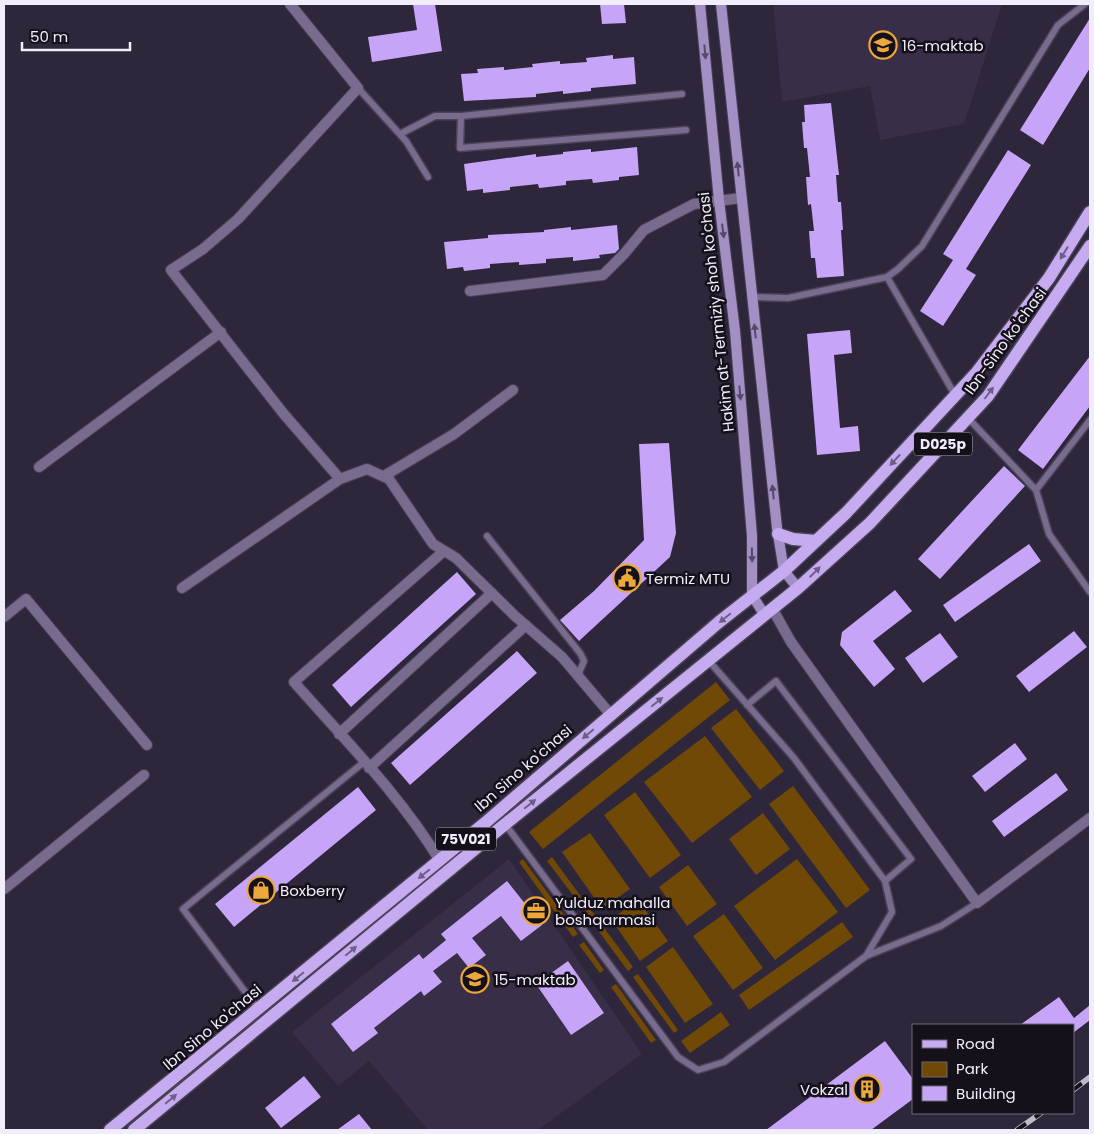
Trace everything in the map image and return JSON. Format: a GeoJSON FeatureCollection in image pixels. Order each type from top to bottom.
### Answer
{"type":"FeatureCollection","features":[{"type":"Feature","properties":{"kind":"main road","name":"Hakim at-Termiziy shoh ko'chasi"},"geometry":{"type":"LineString","coordinates":[[700,4],[740,390],[752,536],[752,595]]}},
{"type":"Feature","properties":{"kind":"main road"},"geometry":{"type":"LineString","coordinates":[[721,4],[778,534],[784,571],[798,588]]}},
{"type":"Feature","properties":{"kind":"main road","name":"Ibn-Sino ko'chasi"},"geometry":{"type":"LineString","coordinates":[[816,542],[846,514],[977,372],[1049,278],[1090,212]]}},
{"type":"Feature","properties":{"kind":"main road","name":"Ibn-Sino ko'chasi"},"geometry":{"type":"LineString","coordinates":[[768,611],[798,588],[870,523],[988,396],[1090,246]]}},
{"type":"Feature","properties":{"kind":"main road"},"geometry":{"type":"LineString","coordinates":[[778,534],[793,539],[816,542]]}},
{"type":"Feature","properties":{"kind":"main road","name":"Ibn Sino ko'chasi"},"geometry":{"type":"LineString","coordinates":[[110,1130],[440,860],[816,542]]}},
{"type":"Feature","properties":{"kind":"main road"},"geometry":{"type":"LineString","coordinates":[[752,595],[768,611]]}},
{"type":"Feature","properties":{"kind":"main road","name":"Ibn Sino ko'chasi"},"geometry":{"type":"LineString","coordinates":[[134,1130],[505,824],[768,611]]}},
{"type":"Feature","properties":{"kind":"street"},"geometry":{"type":"LineString","coordinates":[[290,4],[358,88],[238,219],[203,249],[171,270],[283,413],[340,479]]}},
{"type":"Feature","properties":{"kind":"street"},"geometry":{"type":"LineString","coordinates":[[470,291],[603,275],[644,230],[694,204],[741,198]]}},
{"type":"Feature","properties":{"kind":"street"},"geometry":{"type":"LineString","coordinates":[[39,467],[221,332]]}},
{"type":"Feature","properties":{"kind":"street"},"geometry":{"type":"LineString","coordinates":[[384,476],[403,462],[454,434],[513,390]]}},
{"type":"Feature","properties":{"kind":"street"},"geometry":{"type":"LineString","coordinates":[[182,588],[340,479],[367,469],[389,479],[433,544],[456,558],[562,657],[611,715]]}},
{"type":"Feature","properties":{"kind":"street"},"geometry":{"type":"LineString","coordinates":[[440,860],[419,826],[294,682],[444,551]]}},
{"type":"Feature","properties":{"kind":"street"},"geometry":{"type":"LineString","coordinates":[[339,734],[492,593]]}},
{"type":"Feature","properties":{"kind":"street"},"geometry":{"type":"LineString","coordinates":[[4,617],[26,599],[147,745]]}},
{"type":"Feature","properties":{"kind":"street"},"geometry":{"type":"LineString","coordinates":[[768,611],[977,903],[1090,818]]}},
{"type":"Feature","properties":{"kind":"street"},"geometry":{"type":"LineString","coordinates":[[367,765],[526,625]]}},
{"type":"Feature","properties":{"kind":"street"},"geometry":{"type":"LineString","coordinates":[[4,889],[144,775]]}},
{"type":"Feature","properties":{"kind":"lane"},"geometry":{"type":"LineString","coordinates":[[752,297],[788,298],[886,277],[898,269],[922,246],[1058,25],[1085,4]]}},
{"type":"Feature","properties":{"kind":"lane"},"geometry":{"type":"LineString","coordinates":[[358,88],[400,134],[428,177]]}},
{"type":"Feature","properties":{"kind":"lane"},"geometry":{"type":"LineString","coordinates":[[400,134],[435,116],[461,116],[682,94]]}},
{"type":"Feature","properties":{"kind":"lane"},"geometry":{"type":"LineString","coordinates":[[461,116],[460,148],[686,130]]}},
{"type":"Feature","properties":{"kind":"lane"},"geometry":{"type":"LineString","coordinates":[[886,277],[955,396]]}},
{"type":"Feature","properties":{"kind":"lane"},"geometry":{"type":"LineString","coordinates":[[968,418],[993,442],[1036,490],[1049,534],[1090,592]]}},
{"type":"Feature","properties":{"kind":"lane"},"geometry":{"type":"LineString","coordinates":[[1036,490],[1090,420]]}},
{"type":"Feature","properties":{"kind":"lane"},"geometry":{"type":"LineString","coordinates":[[487,536],[580,653],[584,660],[578,674]]}},
{"type":"Feature","properties":{"kind":"lane"},"geometry":{"type":"LineString","coordinates":[[708,660],[794,758],[885,881],[892,912],[866,956]]}},
{"type":"Feature","properties":{"kind":"lane"},"geometry":{"type":"LineString","coordinates":[[747,705],[776,681],[912,859],[885,881]]}},
{"type":"Feature","properties":{"kind":"lane"},"geometry":{"type":"LineString","coordinates":[[258,1009],[183,909],[367,765]]}},
{"type":"Feature","properties":{"kind":"lane"},"geometry":{"type":"LineString","coordinates":[[505,824],[678,1057],[698,1070],[724,1062],[866,956],[941,926],[977,903]]}},
{"type":"Feature","properties":{"kind":"shaded area","name":"16-maktab"},"geometry":{"type":"Polygon","coordinates":[[[773,4],[1002,4],[964,124],[880,140],[870,86],[782,102],[773,4]]]}},
{"type":"Feature","properties":{"kind":"shaded area","name":"15-maktab"},"geometry":{"type":"Polygon","coordinates":[[[509,859],[642,1054],[538,1130],[428,1130],[369,1061],[338,1086],[292,1032],[509,859]]]}},
{"type":"Feature","properties":{"kind":"green space"},"geometry":{"type":"Polygon","coordinates":[[[716,682],[730,700],[543,849],[529,832],[716,682]]]}},
{"type":"Feature","properties":{"kind":"green space"},"geometry":{"type":"Polygon","coordinates":[[[736,709],[784,771],[760,790],[711,728],[736,709]]]}},
{"type":"Feature","properties":{"kind":"green space"},"geometry":{"type":"Polygon","coordinates":[[[705,736],[752,797],[692,843],[644,782],[705,736]]]}},
{"type":"Feature","properties":{"kind":"green space"},"geometry":{"type":"Polygon","coordinates":[[[793,786],[870,890],[846,908],[769,804],[793,786]]]}},
{"type":"Feature","properties":{"kind":"green space"},"geometry":{"type":"Polygon","coordinates":[[[635,792],[681,855],[650,878],[604,815],[635,792]]]}},
{"type":"Feature","properties":{"kind":"green space"},"geometry":{"type":"Polygon","coordinates":[[[763,813],[790,849],[756,875],[729,839],[763,813]]]}},
{"type":"Feature","properties":{"kind":"green space"},"geometry":{"type":"Polygon","coordinates":[[[590,833],[630,889],[602,909],[562,852],[590,833]]]}},
{"type":"Feature","properties":{"kind":"green space"},"geometry":{"type":"Polygon","coordinates":[[[552,857],[596,917],[592,920],[547,861],[552,857]]]}},
{"type":"Feature","properties":{"kind":"green space"},"geometry":{"type":"Polygon","coordinates":[[[523,859],[578,934],[573,937],[519,862],[523,859]]]}},
{"type":"Feature","properties":{"kind":"green space"},"geometry":{"type":"Polygon","coordinates":[[[797,859],[838,912],[775,960],[734,906],[797,859]]]}},
{"type":"Feature","properties":{"kind":"green space"},"geometry":{"type":"Polygon","coordinates":[[[688,865],[717,904],[687,926],[659,887],[688,865]]]}},
{"type":"Feature","properties":{"kind":"green space"},"geometry":{"type":"Polygon","coordinates":[[[638,900],[668,941],[640,961],[611,919],[638,900]]]}},
{"type":"Feature","properties":{"kind":"green space"},"geometry":{"type":"Polygon","coordinates":[[[724,914],[763,968],[733,990],[693,936],[724,914]]]}},
{"type":"Feature","properties":{"kind":"green space"},"geometry":{"type":"Polygon","coordinates":[[[842,922],[853,937],[749,1010],[739,995],[842,922]]]}},
{"type":"Feature","properties":{"kind":"green space"},"geometry":{"type":"Polygon","coordinates":[[[602,925],[633,967],[628,971],[597,929],[602,925]]]}},
{"type":"Feature","properties":{"kind":"green space"},"geometry":{"type":"Polygon","coordinates":[[[584,942],[604,970],[600,973],[579,945],[584,942]]]}},
{"type":"Feature","properties":{"kind":"green space"},"geometry":{"type":"Polygon","coordinates":[[[673,947],[713,1004],[685,1023],[646,967],[673,947]]]}},
{"type":"Feature","properties":{"kind":"green space"},"geometry":{"type":"Polygon","coordinates":[[[638,974],[678,1030],[674,1033],[633,977],[638,974]]]}},
{"type":"Feature","properties":{"kind":"green space"},"geometry":{"type":"Polygon","coordinates":[[[616,984],[656,1040],[651,1043],[611,987],[616,984]]]}},
{"type":"Feature","properties":{"kind":"green space"},"geometry":{"type":"Polygon","coordinates":[[[721,1012],[730,1025],[690,1053],[681,1041],[721,1012]]]}},
{"type":"Feature","properties":{"kind":"building"},"geometry":{"type":"Polygon","coordinates":[[[413,4],[435,4],[442,51],[372,62],[368,37],[417,30],[413,4]]]}},
{"type":"Feature","properties":{"kind":"building"},"geometry":{"type":"Polygon","coordinates":[[[600,4],[624,4],[626,23],[602,24],[600,4]]]}},
{"type":"Feature","properties":{"kind":"building"},"geometry":{"type":"Polygon","coordinates":[[[1090,18],[1090,68],[1043,145],[1020,130],[1090,18]]]}},
{"type":"Feature","properties":{"kind":"building"},"geometry":{"type":"Polygon","coordinates":[[[613,55],[613,59],[634,57],[636,84],[591,88],[591,91],[563,94],[563,91],[536,94],[536,97],[464,101],[461,74],[478,73],[477,69],[504,67],[504,70],[533,67],[532,64],[560,61],[560,64],[587,62],[586,58],[613,55]]]}},
{"type":"Feature","properties":{"kind":"building"},"geometry":{"type":"Polygon","coordinates":[[[831,103],[839,175],[836,175],[838,202],[841,202],[844,276],[817,278],[815,258],[811,258],[809,231],[814,231],[811,204],[808,205],[806,177],[810,177],[807,148],[804,148],[802,122],[805,122],[804,105],[831,103]]]}},
{"type":"Feature","properties":{"kind":"building"},"geometry":{"type":"Polygon","coordinates":[[[637,147],[639,175],[593,183],[592,179],[566,181],[566,185],[539,188],[538,184],[510,187],[510,190],[483,193],[483,189],[467,191],[464,164],[536,154],[536,157],[591,149],[591,152],[637,147]]]}},
{"type":"Feature","properties":{"kind":"building"},"geometry":{"type":"Polygon","coordinates":[[[1008,150],[1031,165],[966,269],[976,275],[943,326],[920,311],[953,260],[943,254],[1008,150]]]}},
{"type":"Feature","properties":{"kind":"building"},"geometry":{"type":"Polygon","coordinates":[[[617,225],[619,249],[615,253],[599,255],[600,258],[573,261],[573,257],[546,259],[546,263],[519,265],[519,262],[490,264],[490,268],[464,271],[463,267],[447,269],[444,242],[488,238],[488,235],[544,232],[544,230],[571,227],[571,230],[617,225]]]}},
{"type":"Feature","properties":{"kind":"building"},"geometry":{"type":"Polygon","coordinates":[[[850,330],[852,353],[834,355],[840,428],[858,426],[860,451],[817,455],[807,334],[850,330]]]}},
{"type":"Feature","properties":{"kind":"building"},"geometry":{"type":"Polygon","coordinates":[[[1090,356],[1090,406],[1043,469],[1018,450],[1090,356]]]}},
{"type":"Feature","properties":{"kind":"building"},"geometry":{"type":"Polygon","coordinates":[[[669,443],[676,533],[670,557],[579,641],[560,620],[594,591],[644,540],[639,444],[669,443]]]}},
{"type":"Feature","properties":{"kind":"building"},"geometry":{"type":"Polygon","coordinates":[[[1004,466],[1025,486],[940,579],[918,559],[1004,466]]]}},
{"type":"Feature","properties":{"kind":"building"},"geometry":{"type":"Polygon","coordinates":[[[1029,544],[1041,561],[955,622],[943,605],[1029,544]]]}},
{"type":"Feature","properties":{"kind":"building"},"geometry":{"type":"Polygon","coordinates":[[[457,572],[476,594],[351,707],[332,685],[457,572]]]}},
{"type":"Feature","properties":{"kind":"building"},"geometry":{"type":"Polygon","coordinates":[[[895,590],[912,611],[873,641],[895,669],[874,687],[840,645],[842,632],[895,590]]]}},
{"type":"Feature","properties":{"kind":"building"},"geometry":{"type":"Polygon","coordinates":[[[1074,631],[1087,647],[1029,692],[1016,676],[1074,631]]]}},
{"type":"Feature","properties":{"kind":"building"},"geometry":{"type":"Polygon","coordinates":[[[940,633],[958,657],[923,683],[905,658],[940,633]]]}},
{"type":"Feature","properties":{"kind":"building"},"geometry":{"type":"Polygon","coordinates":[[[517,651],[537,673],[410,785],[391,763],[517,651]]]}},
{"type":"Feature","properties":{"kind":"building"},"geometry":{"type":"Polygon","coordinates":[[[1015,743],[1027,759],[985,792],[972,776],[1015,743]]]}},
{"type":"Feature","properties":{"kind":"building"},"geometry":{"type":"Polygon","coordinates":[[[1056,773],[1068,790],[1004,837],[992,821],[1056,773]]]}},
{"type":"Feature","properties":{"kind":"building"},"geometry":{"type":"Polygon","coordinates":[[[358,787],[376,810],[234,927],[215,904],[358,787]]]}},
{"type":"Feature","properties":{"kind":"building"},"geometry":{"type":"Polygon","coordinates":[[[507,881],[542,925],[521,941],[501,916],[472,938],[486,955],[469,968],[457,953],[433,971],[442,982],[424,996],[421,991],[374,1028],[378,1033],[353,1052],[331,1024],[419,954],[423,959],[446,940],[441,934],[507,881]]]}},
{"type":"Feature","properties":{"kind":"building"},"geometry":{"type":"Polygon","coordinates":[[[568,961],[604,1013],[571,1035],[536,984],[568,961]]]}},
{"type":"Feature","properties":{"kind":"building"},"geometry":{"type":"Polygon","coordinates":[[[1059,997],[1074,1018],[1090,1005],[1090,1020],[1074,1032],[1074,1024],[1021,1024],[1059,997]]]}},
{"type":"Feature","properties":{"kind":"building","name":"Vokzal"},"geometry":{"type":"Polygon","coordinates":[[[885,1041],[912,1078],[912,1100],[871,1130],[766,1130],[885,1041]]]}},
{"type":"Feature","properties":{"kind":"building"},"geometry":{"type":"Polygon","coordinates":[[[304,1076],[321,1097],[281,1128],[265,1108],[304,1076]]]}},
{"type":"Feature","properties":{"kind":"building"},"geometry":{"type":"Polygon","coordinates":[[[359,1114],[372,1130],[337,1130],[359,1114]]]}},
{"type":"Feature","properties":{"kind":"railway"},"geometry":{"type":"LineString","coordinates":[[1074,1089],[1090,1077]]}},
{"type":"Feature","properties":{"kind":"railway"},"geometry":{"type":"LineString","coordinates":[[1017,1130],[1040,1114]]}},
{"type":"Feature","properties":{"kind":"place","name":"16-maktab"},"geometry":{"type":"Point","coordinates":[883,45]}},
{"type":"Feature","properties":{"kind":"place","name":"Termiz MTU"},"geometry":{"type":"Point","coordinates":[627,578]}},
{"type":"Feature","properties":{"kind":"place","name":"Boxberry"},"geometry":{"type":"Point","coordinates":[261,890]}},
{"type":"Feature","properties":{"kind":"place","name":"Yulduz mahalla boshqarmasi"},"geometry":{"type":"Point","coordinates":[536,911]}},
{"type":"Feature","properties":{"kind":"place","name":"15-maktab"},"geometry":{"type":"Point","coordinates":[475,979]}},
{"type":"Feature","properties":{"kind":"place","name":"Vokzal"},"geometry":{"type":"Point","coordinates":[867,1089]}}]}
